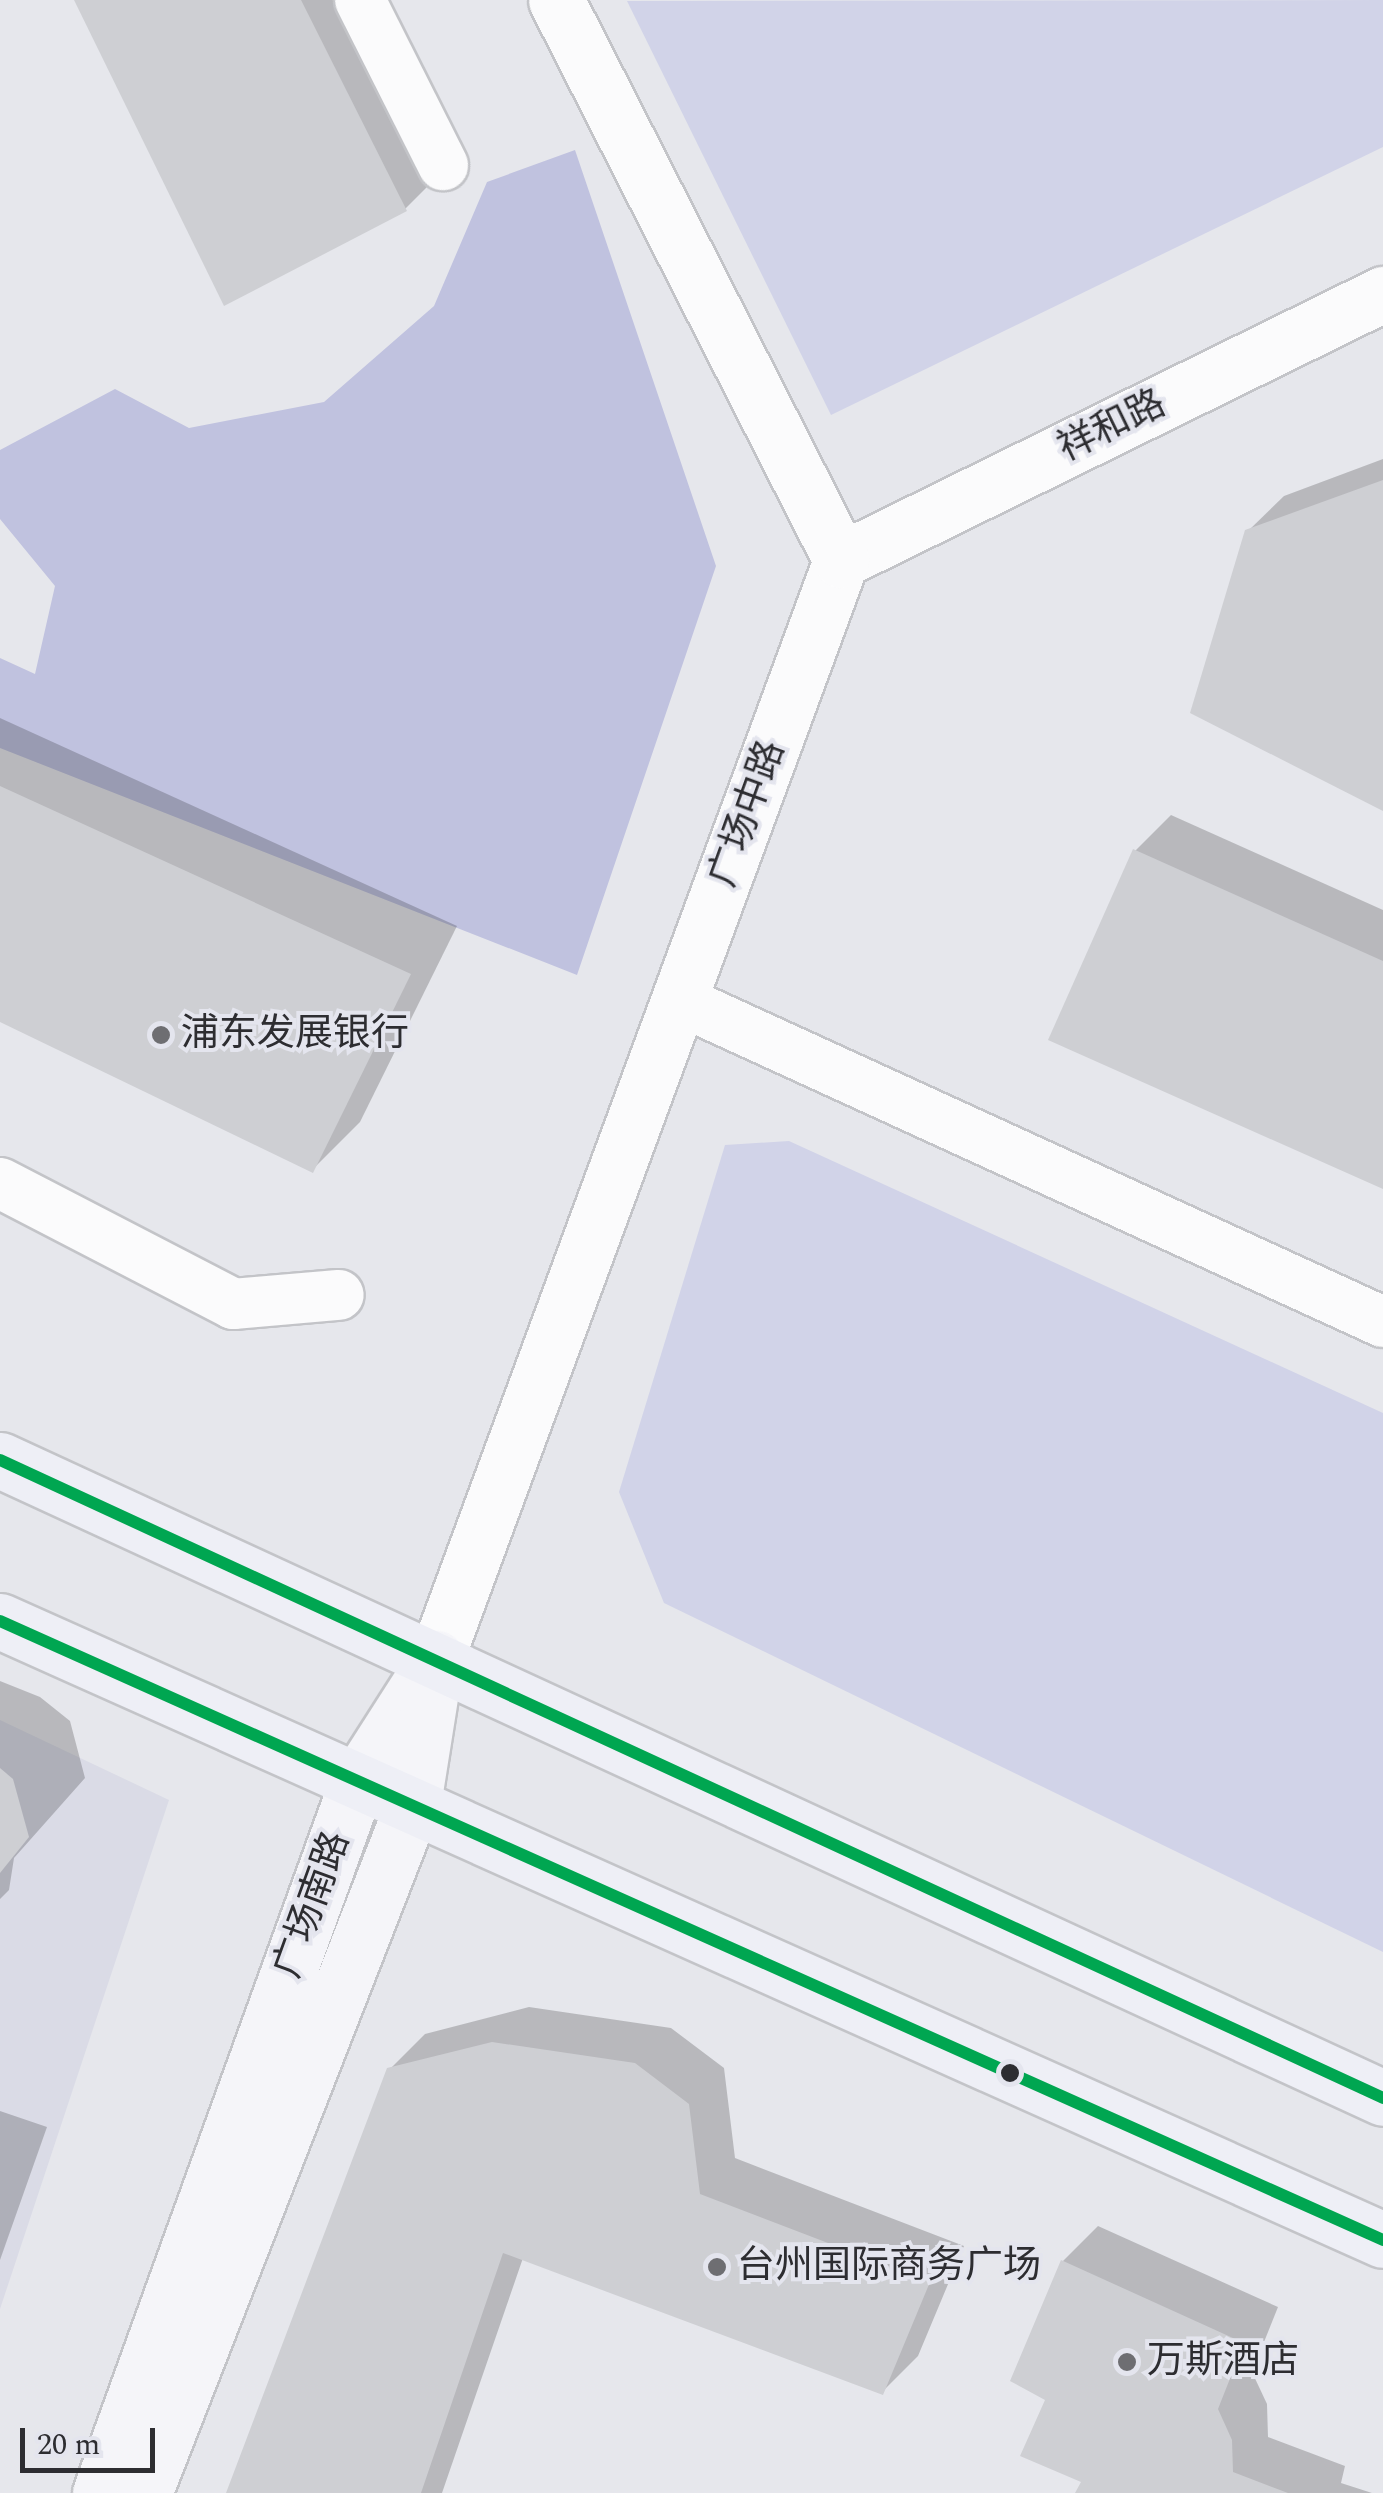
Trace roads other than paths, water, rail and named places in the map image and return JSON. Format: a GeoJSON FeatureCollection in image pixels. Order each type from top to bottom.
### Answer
{"type":"FeatureCollection","features":[{"type":"Feature","properties":{"kind":"main road"},"geometry":{"type":"LineString","coordinates":[[0,1460],[1383,2098]]}},
{"type":"Feature","properties":{"kind":"main road"},"geometry":{"type":"LineString","coordinates":[[0,1621],[1383,2240]]}},
{"type":"Feature","properties":{"kind":"main road","name":"广场南路"},"geometry":{"type":"LineString","coordinates":[[100,2493],[358,1780],[436,1658]]}},
{"type":"Feature","properties":{"kind":"main road","name":"广场南路"},"geometry":{"type":"LineString","coordinates":[[144,2493],[412,1804],[436,1658]]}},
{"type":"Feature","properties":{"kind":"street"},"geometry":{"type":"LineString","coordinates":[[360,0],[442,166]]}},
{"type":"Feature","properties":{"kind":"street"},"geometry":{"type":"LineString","coordinates":[[556,0],[841,560]]}},
{"type":"Feature","properties":{"kind":"street","name":"祥和路"},"geometry":{"type":"LineString","coordinates":[[841,560],[1383,294]]}},
{"type":"Feature","properties":{"kind":"street","name":"广场中路"},"geometry":{"type":"LineString","coordinates":[[436,1658],[841,560]]}},
{"type":"Feature","properties":{"kind":"street"},"geometry":{"type":"LineString","coordinates":[[680,1000],[1383,1322]]}},
{"type":"Feature","properties":{"kind":"street"},"geometry":{"type":"LineString","coordinates":[[0,1183],[232,1304],[339,1295]]}},
{"type":"Feature","properties":{"kind":"place","name":"浦东发展银行"},"geometry":{"type":"Point","coordinates":[161,1035]}},
{"type":"Feature","properties":{"kind":"place","name":"台州国际商务广场"},"geometry":{"type":"Point","coordinates":[717,2267]}},
{"type":"Feature","properties":{"kind":"place","name":"万斯酒店"},"geometry":{"type":"Point","coordinates":[1127,2362]}}]}
